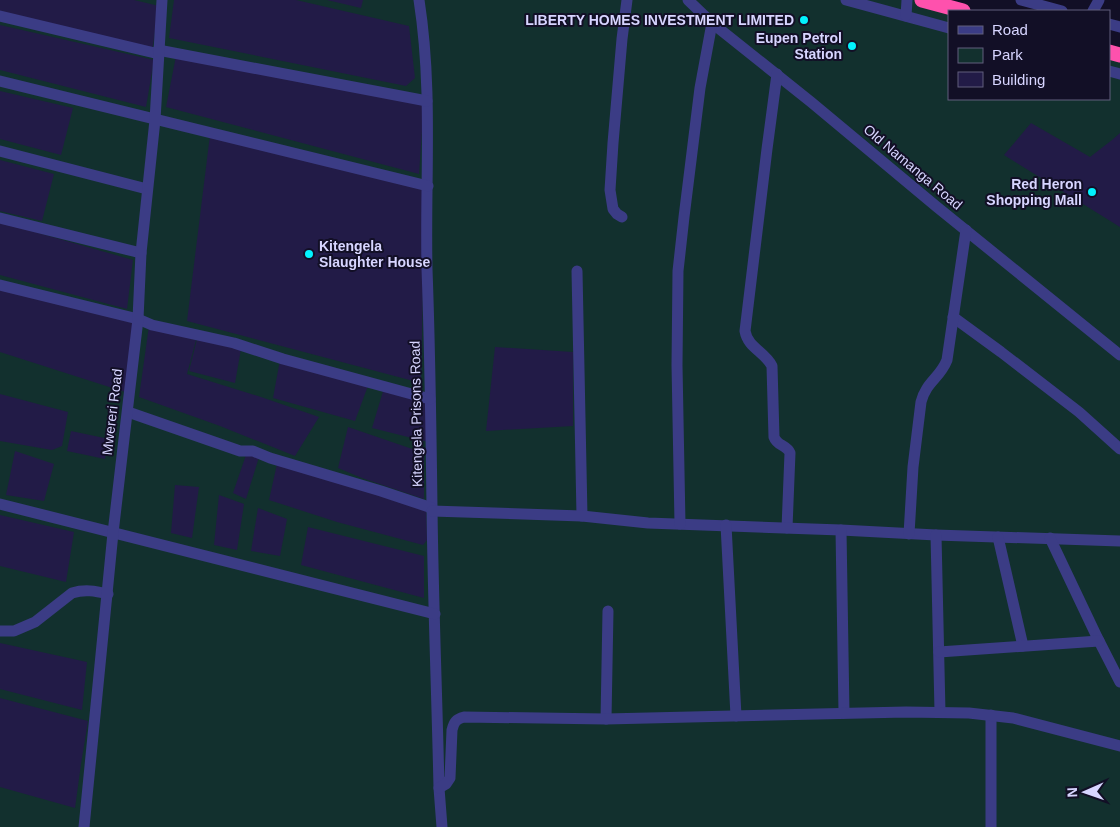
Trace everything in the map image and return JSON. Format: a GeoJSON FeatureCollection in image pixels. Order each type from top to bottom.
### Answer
{"type":"FeatureCollection","features":[{"type":"Feature","properties":{"kind":"highway"},"geometry":{"type":"LineString","coordinates":[[922,0],[959,10]]}},
{"type":"Feature","properties":{"kind":"street","name":"Mwereri Road"},"geometry":{"type":"LineString","coordinates":[[84,827],[113,533],[138,320],[141,253],[155,120],[161,0]]}},
{"type":"Feature","properties":{"kind":"street","name":"Kitengela Prisons Road"},"geometry":{"type":"LineString","coordinates":[[419,0],[427,101],[427,267],[432,510],[439,788],[442,827]]}},
{"type":"Feature","properties":{"kind":"street"},"geometry":{"type":"LineString","coordinates":[[622,217],[613,208],[610,190],[612,144],[622,39],[628,0]]}},
{"type":"Feature","properties":{"kind":"street","name":"Old Namanga Road"},"geometry":{"type":"LineString","coordinates":[[688,0],[712,23],[777,74],[1120,356]]}},
{"type":"Feature","properties":{"kind":"street"},"geometry":{"type":"LineString","coordinates":[[846,0],[948,28]]}},
{"type":"Feature","properties":{"kind":"street"},"geometry":{"type":"LineString","coordinates":[[906,16],[907,0]]}},
{"type":"Feature","properties":{"kind":"street"},"geometry":{"type":"LineString","coordinates":[[1021,0],[1058,10]]}},
{"type":"Feature","properties":{"kind":"street"},"geometry":{"type":"LineString","coordinates":[[0,16],[159,52],[427,101]]}},
{"type":"Feature","properties":{"kind":"street"},"geometry":{"type":"LineString","coordinates":[[680,524],[677,365],[678,271],[700,88],[712,23]]}},
{"type":"Feature","properties":{"kind":"street"},"geometry":{"type":"LineString","coordinates":[[777,74],[745,330],[749,342],[772,366],[774,437],[779,445],[787,448],[790,453],[787,528]]}},
{"type":"Feature","properties":{"kind":"street"},"geometry":{"type":"LineString","coordinates":[[0,81],[428,186]]}},
{"type":"Feature","properties":{"kind":"street"},"geometry":{"type":"LineString","coordinates":[[0,151],[147,189]]}},
{"type":"Feature","properties":{"kind":"street"},"geometry":{"type":"LineString","coordinates":[[0,218],[141,253]]}},
{"type":"Feature","properties":{"kind":"street"},"geometry":{"type":"LineString","coordinates":[[908,534],[913,467],[921,402],[923,392],[943,370],[947,360],[966,230]]}},
{"type":"Feature","properties":{"kind":"street"},"geometry":{"type":"LineString","coordinates":[[577,271],[582,516]]}},
{"type":"Feature","properties":{"kind":"street"},"geometry":{"type":"LineString","coordinates":[[0,285],[152,325],[234,343],[430,399]]}},
{"type":"Feature","properties":{"kind":"street"},"geometry":{"type":"LineString","coordinates":[[953,317],[1064,400],[1120,449]]}},
{"type":"Feature","properties":{"kind":"street"},"geometry":{"type":"LineString","coordinates":[[128,412],[240,451],[253,451],[270,458],[381,491],[432,510],[582,516],[648,523],[1120,541]]}},
{"type":"Feature","properties":{"kind":"street"},"geometry":{"type":"LineString","coordinates":[[0,504],[435,614]]}},
{"type":"Feature","properties":{"kind":"street"},"geometry":{"type":"LineString","coordinates":[[726,525],[736,716]]}},
{"type":"Feature","properties":{"kind":"street"},"geometry":{"type":"LineString","coordinates":[[841,530],[844,713]]}},
{"type":"Feature","properties":{"kind":"street"},"geometry":{"type":"LineString","coordinates":[[936,535],[940,712]]}},
{"type":"Feature","properties":{"kind":"street"},"geometry":{"type":"LineString","coordinates":[[998,537],[1023,646]]}},
{"type":"Feature","properties":{"kind":"street"},"geometry":{"type":"LineString","coordinates":[[1050,538],[1120,682]]}},
{"type":"Feature","properties":{"kind":"street"},"geometry":{"type":"LineString","coordinates":[[0,631],[14,631],[35,622],[72,593],[79,590],[90,590],[108,594]]}},
{"type":"Feature","properties":{"kind":"street"},"geometry":{"type":"LineString","coordinates":[[606,718],[608,611]]}},
{"type":"Feature","properties":{"kind":"street"},"geometry":{"type":"LineString","coordinates":[[939,652],[1099,641]]}},
{"type":"Feature","properties":{"kind":"street"},"geometry":{"type":"LineString","coordinates":[[439,788],[446,784],[450,778],[452,730],[456,721],[459,718],[474,717],[606,718],[940,712],[1012,718],[1120,746]]}},
{"type":"Feature","properties":{"kind":"street"},"geometry":{"type":"LineString","coordinates":[[991,715],[991,827]]}},
{"type":"Feature","properties":{"kind":"green space"},"geometry":{"type":"Polygon","coordinates":[[[0,0],[922,0],[948,11],[948,100],[1110,100],[1110,52],[1120,55],[1120,827],[0,827],[0,0]]]}},
{"type":"Feature","properties":{"kind":"building"},"geometry":{"type":"Polygon","coordinates":[[[0,0],[134,0],[159,6],[152,51],[0,14],[0,0]]]}},
{"type":"Feature","properties":{"kind":"building"},"geometry":{"type":"Polygon","coordinates":[[[174,0],[296,0],[409,26],[415,78],[406,86],[169,38],[174,0]]]}},
{"type":"Feature","properties":{"kind":"building"},"geometry":{"type":"Polygon","coordinates":[[[327,0],[363,0],[361,8],[327,0]]]}},
{"type":"Feature","properties":{"kind":"building"},"geometry":{"type":"Polygon","coordinates":[[[0,25],[154,60],[146,107],[0,70],[0,25]]]}},
{"type":"Feature","properties":{"kind":"building"},"geometry":{"type":"Polygon","coordinates":[[[176,56],[424,102],[419,174],[166,107],[176,56]]]}},
{"type":"Feature","properties":{"kind":"building"},"geometry":{"type":"Polygon","coordinates":[[[0,91],[73,108],[61,155],[0,139],[0,91]]]}},
{"type":"Feature","properties":{"kind":"building","name":"Red Heron Shopping Mall"},"geometry":{"type":"Polygon","coordinates":[[[1031,123],[1090,157],[1120,133],[1120,227],[1004,155],[1031,123]]]}},
{"type":"Feature","properties":{"kind":"building","name":"Kitengela Slaughter House"},"geometry":{"type":"Polygon","coordinates":[[[210,135],[425,187],[421,383],[187,321],[210,135]]]}},
{"type":"Feature","properties":{"kind":"building"},"geometry":{"type":"Polygon","coordinates":[[[0,160],[54,174],[42,221],[0,211],[0,160]]]}},
{"type":"Feature","properties":{"kind":"building"},"geometry":{"type":"Polygon","coordinates":[[[0,222],[133,260],[127,309],[0,275],[0,222]]]}},
{"type":"Feature","properties":{"kind":"building"},"geometry":{"type":"Polygon","coordinates":[[[0,287],[133,323],[125,392],[0,352],[0,287]]]}},
{"type":"Feature","properties":{"kind":"building"},"geometry":{"type":"Polygon","coordinates":[[[149,326],[196,340],[187,374],[319,417],[295,456],[220,426],[139,397],[149,326]]]}},
{"type":"Feature","properties":{"kind":"building"},"geometry":{"type":"Polygon","coordinates":[[[197,339],[241,349],[235,383],[189,371],[197,339]]]}},
{"type":"Feature","properties":{"kind":"building"},"geometry":{"type":"Polygon","coordinates":[[[495,347],[573,352],[573,426],[486,431],[495,347]]]}},
{"type":"Feature","properties":{"kind":"building"},"geometry":{"type":"Polygon","coordinates":[[[280,360],[369,383],[355,421],[273,398],[280,360]]]}},
{"type":"Feature","properties":{"kind":"building"},"geometry":{"type":"Polygon","coordinates":[[[384,388],[427,399],[428,442],[372,428],[384,388]]]}},
{"type":"Feature","properties":{"kind":"building"},"geometry":{"type":"Polygon","coordinates":[[[0,394],[68,412],[62,446],[52,450],[0,441],[0,394]]]}},
{"type":"Feature","properties":{"kind":"building"},"geometry":{"type":"Polygon","coordinates":[[[348,427],[424,453],[424,499],[338,468],[348,427]]]}},
{"type":"Feature","properties":{"kind":"building"},"geometry":{"type":"Polygon","coordinates":[[[71,431],[109,439],[105,459],[67,451],[71,431]]]}},
{"type":"Feature","properties":{"kind":"building"},"geometry":{"type":"Polygon","coordinates":[[[15,451],[54,464],[44,501],[6,495],[15,451]]]}},
{"type":"Feature","properties":{"kind":"building"},"geometry":{"type":"Polygon","coordinates":[[[247,452],[259,457],[246,499],[233,493],[247,452]]]}},
{"type":"Feature","properties":{"kind":"building"},"geometry":{"type":"Polygon","coordinates":[[[277,464],[426,507],[427,540],[423,545],[337,522],[269,500],[277,464]]]}},
{"type":"Feature","properties":{"kind":"building"},"geometry":{"type":"Polygon","coordinates":[[[175,485],[199,487],[192,538],[171,533],[175,485]]]}},
{"type":"Feature","properties":{"kind":"building"},"geometry":{"type":"Polygon","coordinates":[[[219,495],[244,504],[237,550],[214,545],[219,495]]]}},
{"type":"Feature","properties":{"kind":"building"},"geometry":{"type":"Polygon","coordinates":[[[258,508],[287,519],[280,556],[251,551],[258,508]]]}},
{"type":"Feature","properties":{"kind":"building"},"geometry":{"type":"Polygon","coordinates":[[[0,515],[74,532],[66,582],[0,566],[0,515]]]}},
{"type":"Feature","properties":{"kind":"building"},"geometry":{"type":"Polygon","coordinates":[[[308,527],[424,556],[424,598],[301,565],[308,527]]]}},
{"type":"Feature","properties":{"kind":"building"},"geometry":{"type":"Polygon","coordinates":[[[0,643],[87,662],[82,710],[0,689],[0,643]]]}},
{"type":"Feature","properties":{"kind":"building"},"geometry":{"type":"Polygon","coordinates":[[[0,698],[88,721],[75,808],[0,787],[0,698]]]}},
{"type":"Feature","properties":{"kind":"place","name":"LIBERTY HOMES INVESTMENT LIMITED"},"geometry":{"type":"Point","coordinates":[804,20]}},
{"type":"Feature","properties":{"kind":"place","name":"Eupen Petrol Station"},"geometry":{"type":"Point","coordinates":[852,46]}},
{"type":"Feature","properties":{"kind":"place","name":"Red Heron Shopping Mall"},"geometry":{"type":"Point","coordinates":[1092,192]}},
{"type":"Feature","properties":{"kind":"place","name":"Kitengela Slaughter House"},"geometry":{"type":"Point","coordinates":[309,254]}}]}
